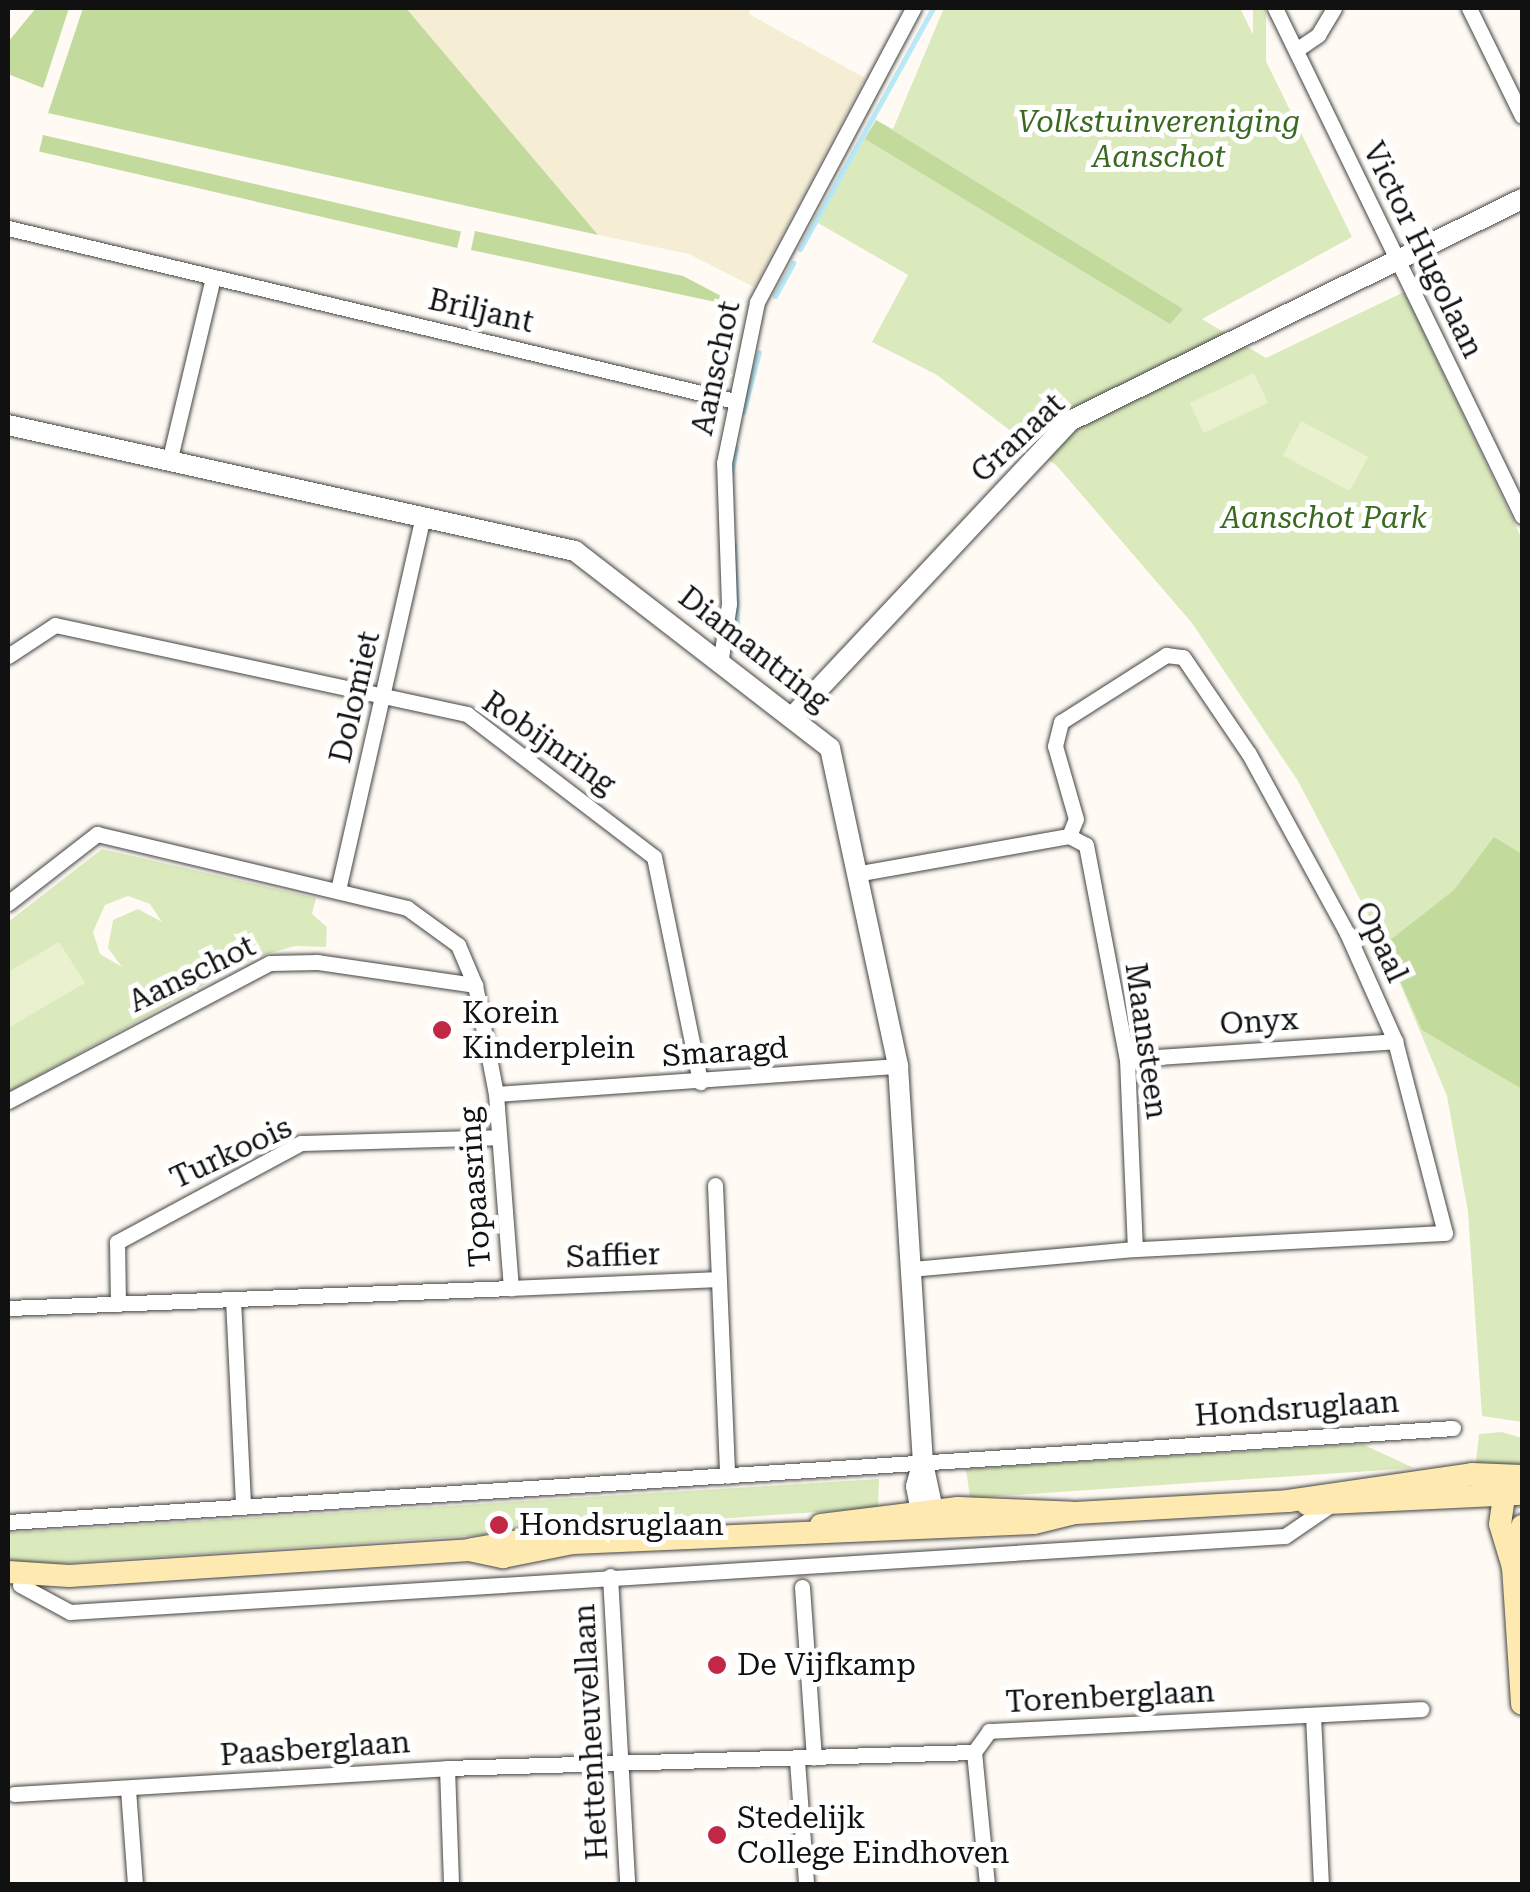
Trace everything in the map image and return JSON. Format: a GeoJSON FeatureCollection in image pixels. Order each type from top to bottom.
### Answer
{"type":"FeatureCollection","features":[{"type":"Feature","properties":{"kind":"main road"},"geometry":{"type":"LineString","coordinates":[[1288,1500],[1326,1508],[1514,1485]]}},
{"type":"Feature","properties":{"kind":"main road"},"geometry":{"type":"LineString","coordinates":[[12,1581],[468,1550],[498,1539],[573,1544],[925,1517],[1076,1512],[1514,1485]]}},
{"type":"Feature","properties":{"kind":"main road"},"geometry":{"type":"LineString","coordinates":[[1514,1485],[1513,1567],[1522,1704]]}},
{"type":"Feature","properties":{"kind":"main road"},"geometry":{"type":"LineString","coordinates":[[1513,1567],[1522,1526]]}},
{"type":"Feature","properties":{"kind":"street","name":"Aanschot"},"geometry":{"type":"LineString","coordinates":[[720,658],[730,604],[724,463],[757,302],[913,8]]}},
{"type":"Feature","properties":{"kind":"street","name":"Victor Hugolaan"},"geometry":{"type":"LineString","coordinates":[[1275,8],[1522,516]]}},
{"type":"Feature","properties":{"kind":"street"},"geometry":{"type":"LineString","coordinates":[[1296,50],[1318,36],[1334,8]]}},
{"type":"Feature","properties":{"kind":"street"},"geometry":{"type":"LineString","coordinates":[[1470,8],[1522,116]]}},
{"type":"Feature","properties":{"kind":"street","name":"Granaat"},"geometry":{"type":"LineString","coordinates":[[794,715],[1070,421],[1522,199]]}},
{"type":"Feature","properties":{"kind":"street","name":"Briljant"},"geometry":{"type":"LineString","coordinates":[[8,228],[735,401]]}},
{"type":"Feature","properties":{"kind":"street"},"geometry":{"type":"LineString","coordinates":[[170,458],[213,277]]}},
{"type":"Feature","properties":{"kind":"street","name":"Diamantring"},"geometry":{"type":"LineString","coordinates":[[8,426],[170,458],[576,551],[794,715],[830,748],[860,873],[898,1066],[925,1517]]}},
{"type":"Feature","properties":{"kind":"street","name":"Dolomiet"},"geometry":{"type":"LineString","coordinates":[[338,890],[423,516]]}},
{"type":"Feature","properties":{"kind":"street","name":"Robijnring"},"geometry":{"type":"LineString","coordinates":[[8,656],[55,625],[467,714],[654,856],[700,1082]]}},
{"type":"Feature","properties":{"kind":"street","name":"Opaal"},"geometry":{"type":"LineString","coordinates":[[1069,836],[1076,819],[1055,746],[1061,722],[1166,655],[1183,657],[1302,844],[1395,1041],[1445,1233],[1136,1248]]}},
{"type":"Feature","properties":{"kind":"street","name":"Topaasring"},"geometry":{"type":"LineString","coordinates":[[8,903],[97,834],[406,908],[458,945],[475,985],[496,1094],[511,1288],[8,1308]]}},
{"type":"Feature","properties":{"kind":"street"},"geometry":{"type":"LineString","coordinates":[[860,873],[1069,836]]}},
{"type":"Feature","properties":{"kind":"street","name":"Maansteen"},"geometry":{"type":"LineString","coordinates":[[1069,836],[1086,845],[1127,1059],[1136,1248]]}},
{"type":"Feature","properties":{"kind":"street","name":"Aanschot"},"geometry":{"type":"LineString","coordinates":[[8,1100],[270,963],[317,962],[475,985]]}},
{"type":"Feature","properties":{"kind":"street","name":"Onyx"},"geometry":{"type":"LineString","coordinates":[[1127,1059],[1395,1041]]}},
{"type":"Feature","properties":{"kind":"street","name":"Smaragd"},"geometry":{"type":"LineString","coordinates":[[496,1094],[898,1066]]}},
{"type":"Feature","properties":{"kind":"street","name":"Turkoois"},"geometry":{"type":"LineString","coordinates":[[118,1304],[117,1242],[301,1144],[500,1137]]}},
{"type":"Feature","properties":{"kind":"street"},"geometry":{"type":"LineString","coordinates":[[714,1185],[728,1476]]}},
{"type":"Feature","properties":{"kind":"street"},"geometry":{"type":"LineString","coordinates":[[909,1268],[1136,1248]]}},
{"type":"Feature","properties":{"kind":"street","name":"Saffier"},"geometry":{"type":"LineString","coordinates":[[511,1288],[718,1279]]}},
{"type":"Feature","properties":{"kind":"street"},"geometry":{"type":"LineString","coordinates":[[233,1299],[243,1506]]}},
{"type":"Feature","properties":{"kind":"street","name":"Hondsruglaan"},"geometry":{"type":"LineString","coordinates":[[8,1522],[1453,1428]]}},
{"type":"Feature","properties":{"kind":"street"},"geometry":{"type":"LineString","coordinates":[[12,1581],[70,1612],[1284,1536],[1326,1508]]}},
{"type":"Feature","properties":{"kind":"street","name":"Hettenheuvellaan"},"geometry":{"type":"LineString","coordinates":[[610,1576],[628,1884]]}},
{"type":"Feature","properties":{"kind":"street"},"geometry":{"type":"LineString","coordinates":[[802,1587],[814,1758]]}},
{"type":"Feature","properties":{"kind":"street","name":"Torenberglaan"},"geometry":{"type":"LineString","coordinates":[[620,1766],[974,1752],[988,1731],[1421,1709]]}},
{"type":"Feature","properties":{"kind":"street"},"geometry":{"type":"LineString","coordinates":[[1313,1715],[1321,1884]]}},
{"type":"Feature","properties":{"kind":"street"},"geometry":{"type":"LineString","coordinates":[[974,1752],[987,1884]]}},
{"type":"Feature","properties":{"kind":"street"},"geometry":{"type":"LineString","coordinates":[[797,1760],[806,1884]]}},
{"type":"Feature","properties":{"kind":"street","name":"Paasberglaan"},"geometry":{"type":"LineString","coordinates":[[14,1794],[448,1768],[620,1766]]}},
{"type":"Feature","properties":{"kind":"street"},"geometry":{"type":"LineString","coordinates":[[448,1768],[450,1884]]}},
{"type":"Feature","properties":{"kind":"street"},"geometry":{"type":"LineString","coordinates":[[128,1789],[135,1884]]}},
{"type":"Feature","properties":{"kind":"shaded area"},"geometry":{"type":"Polygon","coordinates":[[[406,8],[751,8],[749,14],[865,78],[754,287],[689,254],[598,235],[406,8]]]}},
{"type":"Feature","properties":{"kind":"green space"},"geometry":{"type":"Polygon","coordinates":[[[36,8],[69,8],[43,88],[8,74],[8,42],[36,8]]]}},
{"type":"Feature","properties":{"kind":"green space"},"geometry":{"type":"Polygon","coordinates":[[[83,8],[406,8],[598,235],[48,113],[83,8]]]}},
{"type":"Feature","properties":{"kind":"green space","name":"Aanschot Park"},"geometry":{"type":"Polygon","coordinates":[[[944,8],[1240,8],[1352,237],[1202,319],[1266,358],[1404,292],[1522,539],[1522,1422],[1482,1416],[1468,1212],[1447,1096],[1384,945],[1298,781],[1192,623],[1057,466],[937,375],[872,342],[908,275],[813,220],[876,120],[893,129],[944,8]]]}},
{"type":"Feature","properties":{"kind":"green space"},"geometry":{"type":"Polygon","coordinates":[[[1253,8],[1266,8],[1266,273],[1253,273],[1253,8]]]}},
{"type":"Feature","properties":{"kind":"green space"},"geometry":{"type":"Polygon","coordinates":[[[876,120],[1183,309],[1170,324],[865,139],[876,120]]]}},
{"type":"Feature","properties":{"kind":"green space"},"geometry":{"type":"Polygon","coordinates":[[[43,135],[461,232],[457,248],[39,152],[43,135]]]}},
{"type":"Feature","properties":{"kind":"green space"},"geometry":{"type":"Polygon","coordinates":[[[475,231],[683,276],[744,308],[471,250],[475,231]]]}},
{"type":"Feature","properties":{"kind":"green space"},"geometry":{"type":"Polygon","coordinates":[[[1254,373],[1268,403],[1204,433],[1190,403],[1254,373]]]}},
{"type":"Feature","properties":{"kind":"green space"},"geometry":{"type":"Polygon","coordinates":[[[1301,421],[1368,457],[1350,491],[1283,455],[1301,421]]]}},
{"type":"Feature","properties":{"kind":"green space"},"geometry":{"type":"Polygon","coordinates":[[[1494,837],[1522,854],[1522,1089],[1422,1030],[1384,945],[1454,890],[1494,837]]]}},
{"type":"Feature","properties":{"kind":"green space"},"geometry":{"type":"Polygon","coordinates":[[[102,849],[316,898],[312,914],[327,927],[326,947],[295,946],[253,958],[8,1092],[8,922],[102,849]],[[128,896],[105,905],[93,932],[100,954],[122,967],[108,948],[113,920],[138,909],[162,922],[150,904],[128,896]]]}},
{"type":"Feature","properties":{"kind":"green space"},"geometry":{"type":"Polygon","coordinates":[[[59,942],[85,983],[8,1028],[8,972],[59,942]]]}},
{"type":"Feature","properties":{"kind":"green space"},"geometry":{"type":"Polygon","coordinates":[[[1502,1432],[1522,1438],[1522,1469],[1475,1470],[1479,1434],[1502,1432]]]}},
{"type":"Feature","properties":{"kind":"green space"},"geometry":{"type":"Polygon","coordinates":[[[1362,1444],[1414,1468],[970,1498],[966,1469],[1362,1444]]]}},
{"type":"Feature","properties":{"kind":"green space"},"geometry":{"type":"Polygon","coordinates":[[[879,1479],[878,1508],[8,1567],[8,1533],[879,1479]]]}},
{"type":"Feature","properties":{"kind":"waterway"},"geometry":{"type":"LineString","coordinates":[[800,249],[933,8]]}},
{"type":"Feature","properties":{"kind":"waterway"},"geometry":{"type":"LineString","coordinates":[[775,296],[793,263]]}},
{"type":"Feature","properties":{"kind":"waterway"},"geometry":{"type":"LineString","coordinates":[[743,412],[759,352]]}},
{"type":"Feature","properties":{"kind":"waterway"},"geometry":{"type":"LineString","coordinates":[[731,475],[736,447]]}},
{"type":"Feature","properties":{"kind":"waterway"},"geometry":{"type":"LineString","coordinates":[[734,544],[738,645]]}},
{"type":"Feature","properties":{"kind":"place","name":"Korein Kinderplein"},"geometry":{"type":"Point","coordinates":[442,1030]}},
{"type":"Feature","properties":{"kind":"place","name":"Hondsruglaan"},"geometry":{"type":"Point","coordinates":[499,1525]}},
{"type":"Feature","properties":{"kind":"place","name":"De Vijfkamp"},"geometry":{"type":"Point","coordinates":[717,1665]}},
{"type":"Feature","properties":{"kind":"place","name":"Stedelijk College Eindhoven"},"geometry":{"type":"Point","coordinates":[717,1835]}},
{"type":"Feature","properties":{"kind":"park label","name":"Volkstuinvereniging Aanschot"},"geometry":{"type":"Point","coordinates":[1159,139]}}]}
